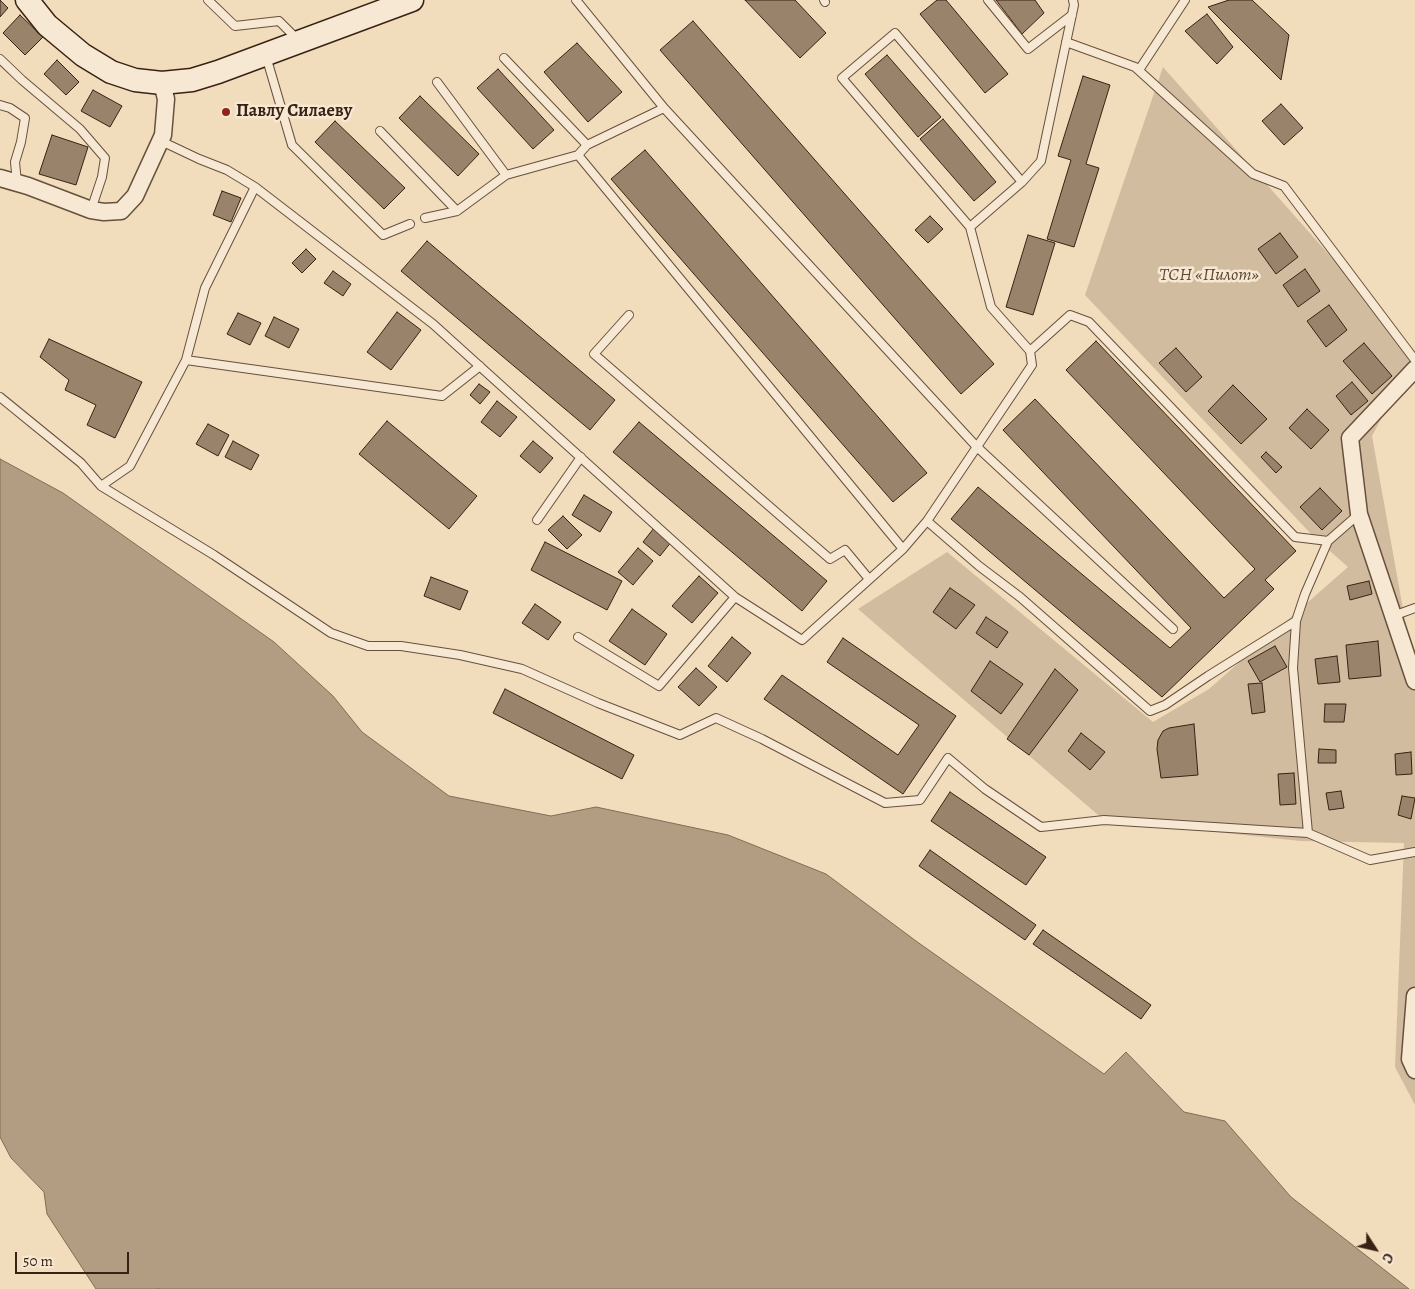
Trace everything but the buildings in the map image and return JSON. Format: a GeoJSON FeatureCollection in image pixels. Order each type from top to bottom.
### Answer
{"type":"FeatureCollection","features":[{"type":"Feature","properties":{"kind":"main road"},"geometry":{"type":"LineString","coordinates":[[27,0],[47,25],[82,55],[111,72],[136,80],[162,83],[192,80],[218,72],[412,0]]}},
{"type":"Feature","properties":{"kind":"street"},"geometry":{"type":"LineString","coordinates":[[0,178],[91,210],[104,212],[122,211],[136,196],[163,135],[166,99],[162,83]]}},
{"type":"Feature","properties":{"kind":"street"},"geometry":{"type":"LineString","coordinates":[[1415,369],[1350,438],[1359,514],[1415,681]]}},
{"type":"Feature","properties":{"kind":"street"},"geometry":{"type":"LineString","coordinates":[[1415,996],[1410,1059],[1415,1070]]}},
{"type":"Feature","properties":{"kind":"lane"},"geometry":{"type":"LineString","coordinates":[[208,0],[235,26],[279,21],[300,42]]}},
{"type":"Feature","properties":{"kind":"lane"},"geometry":{"type":"LineString","coordinates":[[576,0],[664,108],[976,446],[1173,629]]}},
{"type":"Feature","properties":{"kind":"lane"},"geometry":{"type":"LineString","coordinates":[[988,0],[1028,49],[1072,15]]}},
{"type":"Feature","properties":{"kind":"lane"},"geometry":{"type":"LineString","coordinates":[[970,227],[1022,182],[1041,161],[1074,5],[1073,0]]}},
{"type":"Feature","properties":{"kind":"lane"},"geometry":{"type":"LineString","coordinates":[[1139,70],[1186,0]]}},
{"type":"Feature","properties":{"kind":"lane"},"geometry":{"type":"LineString","coordinates":[[161,141],[227,170],[255,187],[433,324],[735,597],[802,640],[903,549],[927,521],[1032,365],[1030,351],[991,307],[970,227],[842,78],[894,33],[1022,182]]}},
{"type":"Feature","properties":{"kind":"lane"},"geometry":{"type":"LineString","coordinates":[[1066,42],[1135,67],[1253,174],[1284,186],[1415,360]]}},
{"type":"Feature","properties":{"kind":"lane"},"geometry":{"type":"LineString","coordinates":[[265,54],[292,145],[383,235],[410,224]]}},
{"type":"Feature","properties":{"kind":"lane"},"geometry":{"type":"LineString","coordinates":[[504,58],[587,144]]}},
{"type":"Feature","properties":{"kind":"lane"},"geometry":{"type":"LineString","coordinates":[[0,59],[80,129],[105,158],[102,177],[91,210]]}},
{"type":"Feature","properties":{"kind":"lane"},"geometry":{"type":"LineString","coordinates":[[437,82],[506,174]]}},
{"type":"Feature","properties":{"kind":"lane"},"geometry":{"type":"LineString","coordinates":[[0,105],[10,108],[25,118],[15,162],[17,183]]}},
{"type":"Feature","properties":{"kind":"lane"},"geometry":{"type":"LineString","coordinates":[[426,218],[457,211],[506,174],[578,155],[587,144],[664,108]]}},
{"type":"Feature","properties":{"kind":"lane"},"geometry":{"type":"LineString","coordinates":[[380,131],[457,211]]}},
{"type":"Feature","properties":{"kind":"lane"},"geometry":{"type":"LineString","coordinates":[[578,155],[903,549]]}},
{"type":"Feature","properties":{"kind":"lane"},"geometry":{"type":"LineString","coordinates":[[101,486],[130,466],[186,360],[205,288],[255,187]]}},
{"type":"Feature","properties":{"kind":"lane"},"geometry":{"type":"LineString","coordinates":[[1030,351],[1070,314],[1089,322],[1294,537],[1328,541]]}},
{"type":"Feature","properties":{"kind":"lane"},"geometry":{"type":"LineString","coordinates":[[629,315],[594,354],[830,560],[845,550],[869,579]]}},
{"type":"Feature","properties":{"kind":"lane"},"geometry":{"type":"LineString","coordinates":[[186,360],[442,396],[480,366]]}},
{"type":"Feature","properties":{"kind":"lane"},"geometry":{"type":"LineString","coordinates":[[0,397],[81,462],[101,486],[214,555],[331,633],[368,646],[401,646],[460,655],[522,669],[598,703],[680,735],[716,718],[762,739],[885,803],[920,800],[948,758],[985,788],[1040,827],[1104,820],[1308,833],[1370,860],[1415,852]]}},
{"type":"Feature","properties":{"kind":"lane"},"geometry":{"type":"LineString","coordinates":[[537,520],[581,457]]}},
{"type":"Feature","properties":{"kind":"lane"},"geometry":{"type":"LineString","coordinates":[[1308,833],[1293,668],[1296,621],[1305,594],[1328,541],[1359,514]]}},
{"type":"Feature","properties":{"kind":"lane"},"geometry":{"type":"LineString","coordinates":[[927,521],[978,566],[1020,597],[1150,711],[1165,705],[1296,621]]}},
{"type":"Feature","properties":{"kind":"lane"},"geometry":{"type":"LineString","coordinates":[[578,637],[659,686],[735,597]]}},
{"type":"Feature","properties":{"kind":"lane"},"geometry":{"type":"LineString","coordinates":[[1393,616],[1415,608]]}},
{"type":"Feature","properties":{"kind":"green space","name":"ТСН «Пилот»"},"geometry":{"type":"Polygon","coordinates":[[[1163,67],[1415,352],[1372,436],[1415,676],[1415,1105],[1395,1067],[1404,843],[1300,841],[1104,820],[858,609],[947,552],[1153,722],[1209,689],[1348,567],[1314,537],[1085,295],[1163,67]]]}},
{"type":"Feature","properties":{"kind":"shaded area"},"geometry":{"type":"Polygon","coordinates":[[[0,459],[63,493],[274,642],[333,696],[362,732],[449,796],[551,816],[596,807],[728,835],[826,874],[916,941],[1104,1074],[1126,1052],[1184,1112],[1225,1121],[1291,1197],[1409,1289],[96,1289],[47,1214],[44,1192],[11,1158],[0,1137],[0,459]]]}},
{"type":"Feature","properties":{"kind":"place","name":"Павлу Силаеву"},"geometry":{"type":"Point","coordinates":[226,112]}}]}
